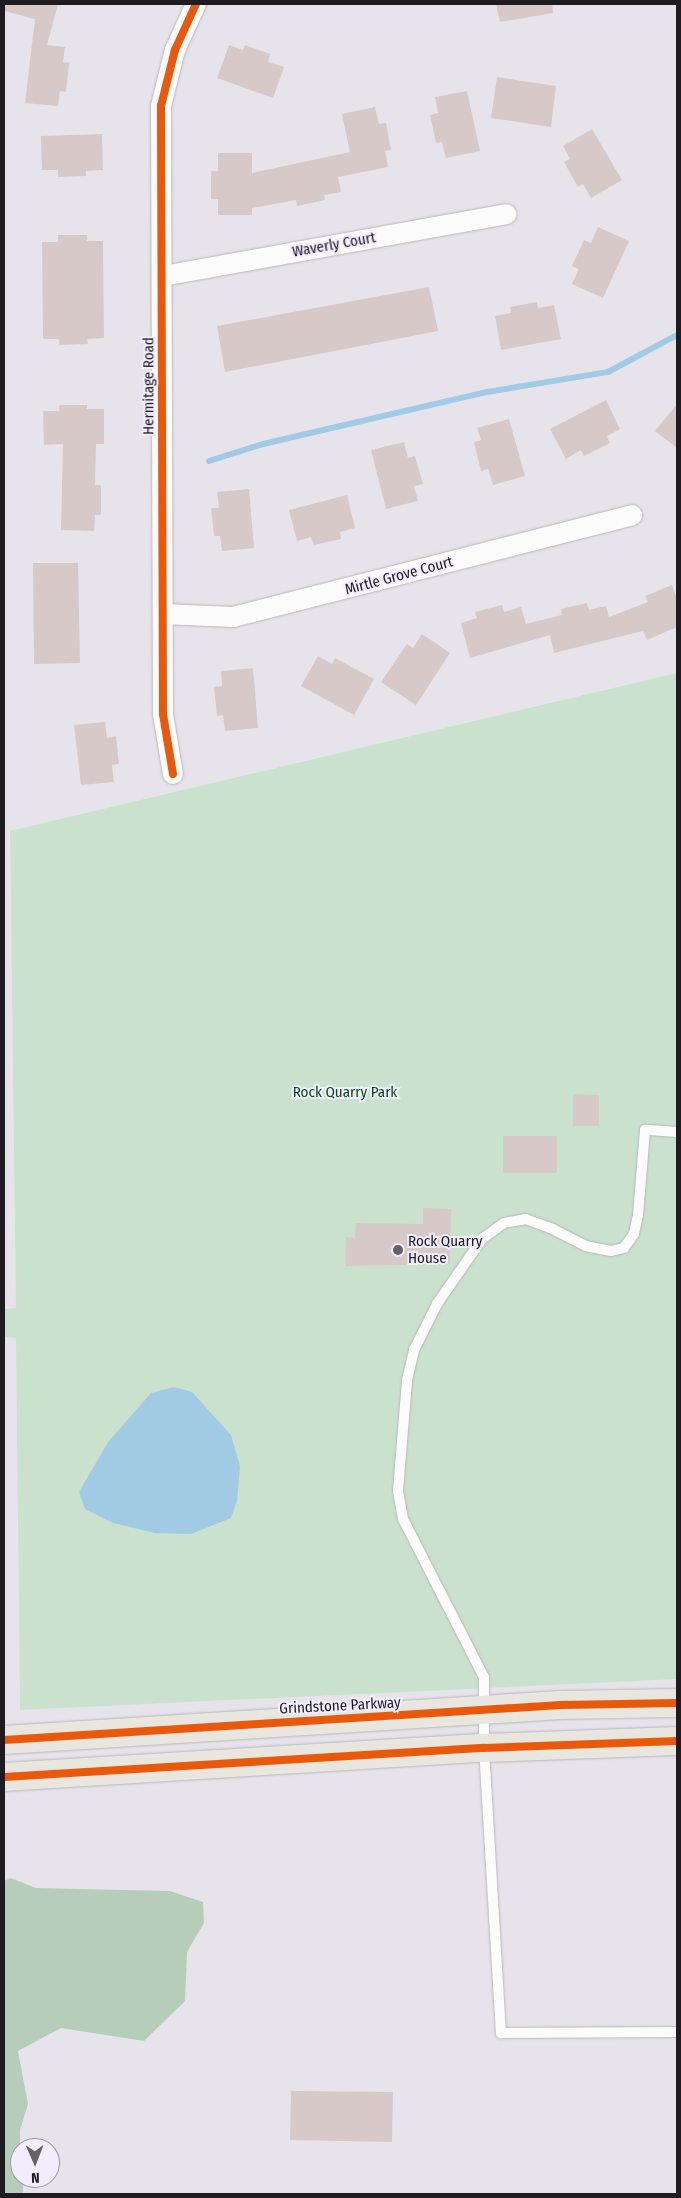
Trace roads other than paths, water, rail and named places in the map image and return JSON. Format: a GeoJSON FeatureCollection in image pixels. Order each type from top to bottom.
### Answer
{"type":"FeatureCollection","features":[{"type":"Feature","properties":{"kind":"main road","name":"Grindstone Parkway"},"geometry":{"type":"LineString","coordinates":[[4,1740],[486,1711],[677,1703]]}},
{"type":"Feature","properties":{"kind":"main road"},"geometry":{"type":"LineString","coordinates":[[4,1777],[484,1748],[677,1741]]}},
{"type":"Feature","properties":{"kind":"street","name":"Hermitage Road"},"geometry":{"type":"LineString","coordinates":[[172,774],[163,714],[161,106],[175,50],[196,4]]}},
{"type":"Feature","properties":{"kind":"street","name":"Waverly Court"},"geometry":{"type":"LineString","coordinates":[[163,276],[506,214]]}},
{"type":"Feature","properties":{"kind":"street","name":"Mirtle Grove Court"},"geometry":{"type":"LineString","coordinates":[[163,614],[233,616],[632,516]]}},
{"type":"Feature","properties":{"kind":"lane"},"geometry":{"type":"LineString","coordinates":[[677,1132],[645,1130],[638,1215],[634,1234],[624,1248],[611,1252],[586,1246],[553,1229],[526,1219],[504,1223],[482,1239],[437,1304],[414,1350],[407,1381],[398,1491],[403,1519],[484,1677],[486,1711],[484,1748],[501,2033],[677,2032]]}},
{"type":"Feature","properties":{"kind":"water"},"geometry":{"type":"Polygon","coordinates":[[[174,1387],[192,1392],[231,1435],[240,1466],[237,1501],[231,1518],[191,1534],[155,1533],[113,1523],[85,1509],[79,1492],[108,1442],[151,1393],[174,1387]]]}},
{"type":"Feature","properties":{"kind":"waterway"},"geometry":{"type":"LineString","coordinates":[[209,461],[263,444],[487,392],[608,372],[677,335]]}},
{"type":"Feature","properties":{"kind":"place","name":"Rock Quarry House"},"geometry":{"type":"Point","coordinates":[398,1250]}},
{"type":"Feature","properties":{"kind":"park label","name":"Rock Quarry Park"},"geometry":{"type":"Point","coordinates":[345,1093]}}]}
